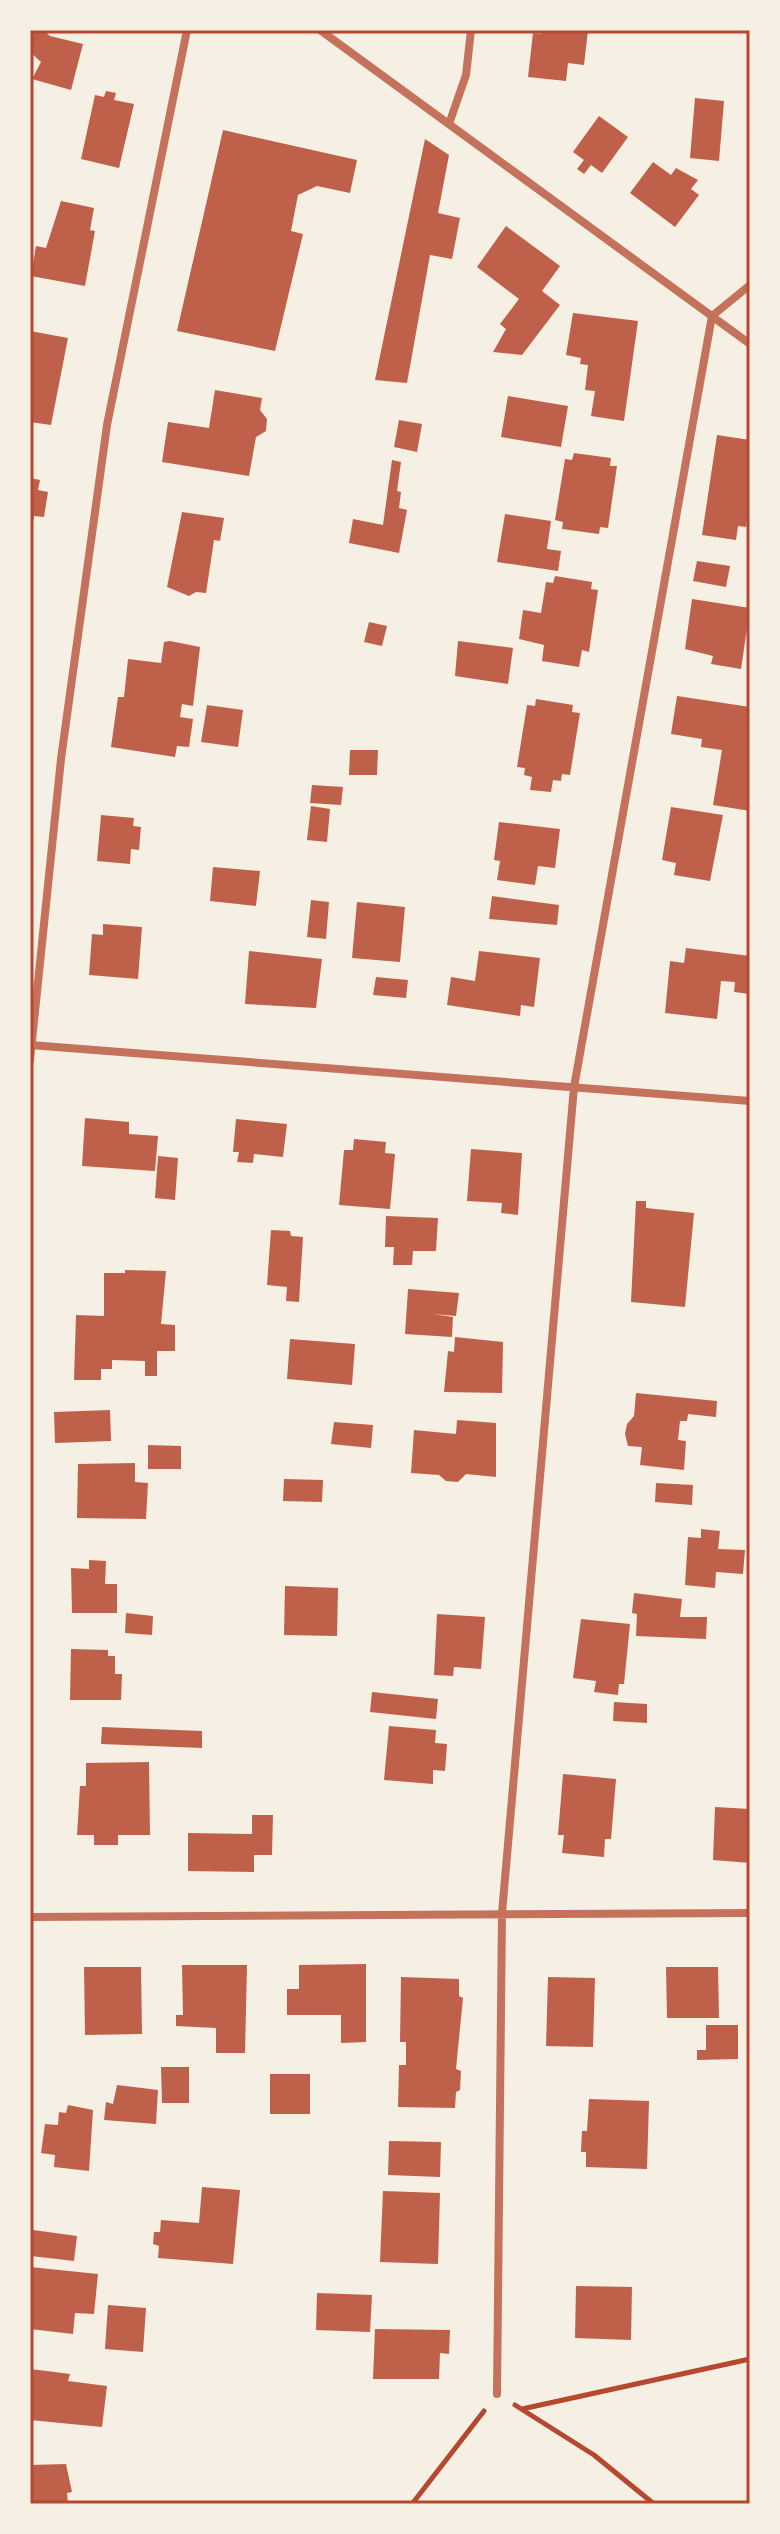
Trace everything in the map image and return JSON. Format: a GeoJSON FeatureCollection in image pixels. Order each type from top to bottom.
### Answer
{"type":"FeatureCollection","features":[{"type":"Feature","properties":{"kind":"street"},"geometry":{"type":"LineString","coordinates":[[30,1060],[61,759],[107,425],[187,30]]}},
{"type":"Feature","properties":{"kind":"street"},"geometry":{"type":"LineString","coordinates":[[320,30],[750,344]]}},
{"type":"Feature","properties":{"kind":"street"},"geometry":{"type":"LineString","coordinates":[[449,124],[466,75],[471,30]]}},
{"type":"Feature","properties":{"kind":"street"},"geometry":{"type":"LineString","coordinates":[[497,2394],[502,1913],[574,1087],[712,316],[750,285]]}},
{"type":"Feature","properties":{"kind":"street"},"geometry":{"type":"LineString","coordinates":[[30,1045],[750,1101]]}},
{"type":"Feature","properties":{"kind":"street"},"geometry":{"type":"LineString","coordinates":[[30,1917],[750,1913]]}},
{"type":"Feature","properties":{"kind":"path"},"geometry":{"type":"LineString","coordinates":[[522,2409],[750,2359]]}},
{"type":"Feature","properties":{"kind":"path"},"geometry":{"type":"LineString","coordinates":[[412,2504],[497,2394],[594,2455],[654,2504]]}},
{"type":"Feature","properties":{"kind":"building"},"geometry":{"type":"Polygon","coordinates":[[[30,30],[43,30],[50,36],[83,44],[71,90],[32,79],[41,62],[30,52],[30,30]]]}},
{"type":"Feature","properties":{"kind":"building"},"geometry":{"type":"Polygon","coordinates":[[[541,30],[588,30],[584,65],[568,63],[566,81],[528,77],[533,33],[541,34],[541,30]]]}},
{"type":"Feature","properties":{"kind":"building"},"geometry":{"type":"Polygon","coordinates":[[[106,91],[116,93],[114,100],[134,104],[119,168],[81,159],[95,95],[104,97],[106,91]]]}},
{"type":"Feature","properties":{"kind":"building"},"geometry":{"type":"Polygon","coordinates":[[[695,98],[724,101],[719,161],[690,158],[695,98]]]}},
{"type":"Feature","properties":{"kind":"building"},"geometry":{"type":"Polygon","coordinates":[[[599,116],[628,137],[602,173],[591,165],[584,174],[577,169],[584,160],[573,152],[599,116]]]}},
{"type":"Feature","properties":{"kind":"building"},"geometry":{"type":"Polygon","coordinates":[[[223,130],[357,160],[350,193],[317,186],[298,195],[291,231],[303,234],[275,351],[177,331],[223,130]]]}},
{"type":"Feature","properties":{"kind":"building"},"geometry":{"type":"Polygon","coordinates":[[[425,139],[449,155],[438,213],[460,218],[452,259],[430,255],[407,383],[375,380],[425,139]]]}},
{"type":"Feature","properties":{"kind":"building"},"geometry":{"type":"Polygon","coordinates":[[[653,162],[671,175],[676,168],[698,180],[691,189],[699,195],[675,227],[630,193],[653,162]]]}},
{"type":"Feature","properties":{"kind":"building"},"geometry":{"type":"Polygon","coordinates":[[[61,201],[94,208],[90,230],[95,231],[85,286],[31,276],[36,246],[46,248],[61,201]]]}},
{"type":"Feature","properties":{"kind":"building"},"geometry":{"type":"Polygon","coordinates":[[[506,226],[560,266],[542,291],[560,305],[522,355],[493,352],[506,329],[500,324],[519,299],[477,267],[506,226]]]}},
{"type":"Feature","properties":{"kind":"building"},"geometry":{"type":"Polygon","coordinates":[[[573,313],[638,321],[624,421],[591,416],[595,391],[585,390],[588,365],[580,364],[581,358],[566,355],[573,313]]]}},
{"type":"Feature","properties":{"kind":"building"},"geometry":{"type":"Polygon","coordinates":[[[30,331],[68,338],[51,425],[30,422],[30,331]]]}},
{"type":"Feature","properties":{"kind":"building"},"geometry":{"type":"Polygon","coordinates":[[[215,390],[262,398],[260,410],[267,419],[266,431],[256,437],[249,476],[162,462],[168,422],[209,428],[215,390]]]}},
{"type":"Feature","properties":{"kind":"building"},"geometry":{"type":"Polygon","coordinates":[[[508,396],[568,406],[561,447],[501,437],[508,396]]]}},
{"type":"Feature","properties":{"kind":"building"},"geometry":{"type":"Polygon","coordinates":[[[399,420],[422,424],[417,452],[394,447],[399,420]]]}},
{"type":"Feature","properties":{"kind":"building"},"geometry":{"type":"Polygon","coordinates":[[[717,435],[750,440],[750,505],[746,527],[738,526],[736,540],[702,535],[717,435]]]}},
{"type":"Feature","properties":{"kind":"building"},"geometry":{"type":"Polygon","coordinates":[[[574,453],[611,458],[610,466],[617,466],[608,528],[600,527],[599,534],[562,529],[563,522],[555,520],[565,459],[572,460],[574,453]]]}},
{"type":"Feature","properties":{"kind":"building"},"geometry":{"type":"Polygon","coordinates":[[[392,460],[401,462],[397,491],[401,492],[399,508],[407,510],[399,553],[349,543],[353,519],[383,525],[392,460]]]}},
{"type":"Feature","properties":{"kind":"building"},"geometry":{"type":"Polygon","coordinates":[[[30,478],[40,480],[38,490],[48,492],[44,517],[34,516],[32,530],[30,478]]]}},
{"type":"Feature","properties":{"kind":"building"},"geometry":{"type":"Polygon","coordinates":[[[182,512],[224,518],[220,541],[214,540],[206,593],[196,592],[189,596],[167,587],[182,512]]]}},
{"type":"Feature","properties":{"kind":"building"},"geometry":{"type":"Polygon","coordinates":[[[505,514],[551,521],[547,549],[561,551],[558,571],[497,562],[505,514]]]}},
{"type":"Feature","properties":{"kind":"building"},"geometry":{"type":"Polygon","coordinates":[[[697,561],[730,566],[726,587],[693,581],[697,561]]]}},
{"type":"Feature","properties":{"kind":"building"},"geometry":{"type":"Polygon","coordinates":[[[555,576],[592,582],[591,589],[598,590],[589,652],[582,650],[579,667],[542,661],[544,645],[519,639],[523,610],[541,613],[546,582],[553,583],[555,576]]]}},
{"type":"Feature","properties":{"kind":"building"},"geometry":{"type":"Polygon","coordinates":[[[692,599],[750,608],[741,669],[711,664],[713,656],[685,649],[692,599]]]}},
{"type":"Feature","properties":{"kind":"building"},"geometry":{"type":"Polygon","coordinates":[[[369,622],[387,626],[382,646],[364,642],[369,622]]]}},
{"type":"Feature","properties":{"kind":"building"},"geometry":{"type":"Polygon","coordinates":[[[458,641],[513,648],[508,684],[455,676],[458,641]]]}},
{"type":"Feature","properties":{"kind":"building"},"geometry":{"type":"Polygon","coordinates":[[[164,642],[200,647],[193,706],[182,704],[180,717],[193,719],[189,747],[177,746],[175,757],[111,747],[118,697],[124,697],[128,659],[161,663],[164,642]]]}},
{"type":"Feature","properties":{"kind":"building"},"geometry":{"type":"Polygon","coordinates":[[[677,696],[750,707],[750,811],[713,805],[722,750],[701,747],[702,739],[671,734],[677,696]]]}},
{"type":"Feature","properties":{"kind":"building"},"geometry":{"type":"Polygon","coordinates":[[[536,699],[573,705],[572,712],[580,713],[570,775],[562,774],[561,781],[553,780],[551,792],[530,790],[532,777],[524,775],[525,768],[517,767],[527,705],[535,706],[536,699]]]}},
{"type":"Feature","properties":{"kind":"building"},"geometry":{"type":"Polygon","coordinates":[[[207,705],[243,710],[238,747],[201,742],[207,705]]]}},
{"type":"Feature","properties":{"kind":"building"},"geometry":{"type":"Polygon","coordinates":[[[350,750],[378,750],[377,775],[349,775],[350,750]]]}},
{"type":"Feature","properties":{"kind":"building"},"geometry":{"type":"Polygon","coordinates":[[[312,785],[343,787],[341,805],[310,803],[312,785]]]}},
{"type":"Feature","properties":{"kind":"building"},"geometry":{"type":"Polygon","coordinates":[[[311,806],[330,809],[327,842],[307,840],[311,806]]]}},
{"type":"Feature","properties":{"kind":"building"},"geometry":{"type":"Polygon","coordinates":[[[671,807],[723,815],[710,881],[674,875],[676,863],[662,860],[671,807]]]}},
{"type":"Feature","properties":{"kind":"building"},"geometry":{"type":"Polygon","coordinates":[[[101,815],[134,818],[133,826],[141,827],[139,850],[131,849],[130,864],[97,861],[101,815]]]}},
{"type":"Feature","properties":{"kind":"building"},"geometry":{"type":"Polygon","coordinates":[[[499,822],[560,829],[555,868],[538,866],[535,885],[497,880],[500,861],[494,860],[499,822]]]}},
{"type":"Feature","properties":{"kind":"building"},"geometry":{"type":"Polygon","coordinates":[[[213,867],[260,871],[256,906],[210,901],[213,867]]]}},
{"type":"Feature","properties":{"kind":"building"},"geometry":{"type":"Polygon","coordinates":[[[492,896],[559,905],[557,925],[489,919],[492,896]]]}},
{"type":"Feature","properties":{"kind":"building"},"geometry":{"type":"Polygon","coordinates":[[[311,900],[329,902],[326,939],[307,937],[311,900]]]}},
{"type":"Feature","properties":{"kind":"building"},"geometry":{"type":"Polygon","coordinates":[[[357,902],[405,907],[400,962],[352,958],[357,902]]]}},
{"type":"Feature","properties":{"kind":"building"},"geometry":{"type":"Polygon","coordinates":[[[103,924],[142,927],[138,979],[89,975],[92,934],[103,935],[103,924]]]}},
{"type":"Feature","properties":{"kind":"building"},"geometry":{"type":"Polygon","coordinates":[[[686,948],[750,956],[750,994],[734,992],[735,982],[721,981],[717,1019],[665,1013],[670,961],[684,963],[686,948]]]}},
{"type":"Feature","properties":{"kind":"building"},"geometry":{"type":"Polygon","coordinates":[[[249,951],[322,959],[316,1008],[245,1004],[249,951]]]}},
{"type":"Feature","properties":{"kind":"building"},"geometry":{"type":"Polygon","coordinates":[[[479,951],[540,958],[534,1007],[521,1005],[520,1016],[447,1005],[451,977],[475,981],[479,951]]]}},
{"type":"Feature","properties":{"kind":"building"},"geometry":{"type":"Polygon","coordinates":[[[376,977],[408,980],[406,998],[373,995],[376,977]]]}},
{"type":"Feature","properties":{"kind":"building"},"geometry":{"type":"Polygon","coordinates":[[[85,1118],[129,1122],[129,1134],[158,1136],[155,1171],[82,1166],[85,1118]]]}},
{"type":"Feature","properties":{"kind":"building"},"geometry":{"type":"Polygon","coordinates":[[[236,1119],[287,1124],[283,1157],[254,1154],[253,1163],[237,1162],[239,1152],[233,1152],[236,1119]]]}},
{"type":"Feature","properties":{"kind":"building"},"geometry":{"type":"Polygon","coordinates":[[[354,1139],[386,1142],[385,1153],[395,1154],[390,1209],[339,1205],[344,1150],[353,1150],[354,1139]]]}},
{"type":"Feature","properties":{"kind":"building"},"geometry":{"type":"Polygon","coordinates":[[[471,1149],[522,1153],[518,1215],[501,1213],[502,1203],[467,1201],[471,1149]]]}},
{"type":"Feature","properties":{"kind":"building"},"geometry":{"type":"Polygon","coordinates":[[[158,1156],[178,1158],[175,1200],[155,1198],[158,1156]]]}},
{"type":"Feature","properties":{"kind":"building"},"geometry":{"type":"Polygon","coordinates":[[[636,1201],[646,1201],[646,1208],[694,1213],[685,1307],[631,1302],[636,1201]]]}},
{"type":"Feature","properties":{"kind":"building"},"geometry":{"type":"Polygon","coordinates":[[[386,1216],[438,1218],[436,1251],[413,1251],[412,1265],[393,1265],[394,1247],[385,1247],[386,1216]]]}},
{"type":"Feature","properties":{"kind":"building"},"geometry":{"type":"Polygon","coordinates":[[[271,1230],[290,1231],[291,1236],[303,1237],[299,1302],[286,1301],[287,1287],[267,1285],[271,1230]]]}},
{"type":"Feature","properties":{"kind":"building"},"geometry":{"type":"Polygon","coordinates":[[[125,1270],[166,1271],[161,1324],[175,1325],[175,1351],[157,1351],[157,1376],[145,1376],[145,1361],[112,1360],[112,1369],[101,1369],[101,1380],[74,1380],[76,1315],[104,1316],[104,1273],[125,1273],[125,1270]]]}},
{"type":"Feature","properties":{"kind":"building"},"geometry":{"type":"Polygon","coordinates":[[[408,1289],[459,1293],[456,1316],[433,1314],[453,1317],[452,1337],[405,1334],[408,1289]]]}},
{"type":"Feature","properties":{"kind":"building"},"geometry":{"type":"Polygon","coordinates":[[[455,1337],[503,1342],[502,1393],[444,1392],[448,1351],[454,1352],[455,1337]]]}},
{"type":"Feature","properties":{"kind":"building"},"geometry":{"type":"Polygon","coordinates":[[[290,1339],[355,1344],[352,1385],[287,1379],[290,1339]]]}},
{"type":"Feature","properties":{"kind":"building"},"geometry":{"type":"Polygon","coordinates":[[[636,1393],[717,1401],[716,1417],[688,1414],[687,1421],[680,1421],[678,1440],[686,1441],[684,1470],[640,1465],[642,1447],[628,1446],[625,1434],[627,1424],[634,1416],[636,1393]]]}},
{"type":"Feature","properties":{"kind":"building"},"geometry":{"type":"Polygon","coordinates":[[[110,1410],[111,1441],[55,1443],[54,1412],[110,1410]]]}},
{"type":"Feature","properties":{"kind":"building"},"geometry":{"type":"Polygon","coordinates":[[[457,1420],[496,1423],[496,1477],[466,1474],[458,1482],[446,1481],[439,1475],[411,1473],[414,1430],[456,1434],[457,1420]]]}},
{"type":"Feature","properties":{"kind":"building"},"geometry":{"type":"Polygon","coordinates":[[[334,1422],[373,1425],[371,1448],[331,1444],[334,1422]]]}},
{"type":"Feature","properties":{"kind":"building"},"geometry":{"type":"Polygon","coordinates":[[[148,1445],[181,1446],[181,1469],[148,1469],[148,1445]]]}},
{"type":"Feature","properties":{"kind":"building"},"geometry":{"type":"Polygon","coordinates":[[[135,1463],[135,1482],[148,1483],[146,1519],[77,1518],[78,1464],[135,1463]]]}},
{"type":"Feature","properties":{"kind":"building"},"geometry":{"type":"Polygon","coordinates":[[[284,1479],[323,1480],[322,1502],[283,1501],[284,1479]]]}},
{"type":"Feature","properties":{"kind":"building"},"geometry":{"type":"Polygon","coordinates":[[[656,1483],[693,1485],[692,1505],[655,1502],[656,1483]]]}},
{"type":"Feature","properties":{"kind":"building"},"geometry":{"type":"Polygon","coordinates":[[[701,1529],[720,1531],[718,1549],[745,1550],[743,1574],[716,1572],[715,1588],[685,1585],[688,1537],[701,1538],[701,1529]]]}},
{"type":"Feature","properties":{"kind":"building"},"geometry":{"type":"Polygon","coordinates":[[[89,1560],[106,1561],[105,1584],[117,1584],[117,1613],[72,1613],[71,1568],[89,1569],[89,1560]]]}},
{"type":"Feature","properties":{"kind":"building"},"geometry":{"type":"Polygon","coordinates":[[[285,1586],[338,1588],[337,1636],[284,1635],[285,1586]]]}},
{"type":"Feature","properties":{"kind":"building"},"geometry":{"type":"Polygon","coordinates":[[[634,1593],[682,1599],[680,1617],[707,1617],[706,1639],[636,1636],[637,1614],[632,1613],[634,1593]]]}},
{"type":"Feature","properties":{"kind":"building"},"geometry":{"type":"Polygon","coordinates":[[[126,1613],[153,1616],[152,1635],[125,1633],[126,1613]]]}},
{"type":"Feature","properties":{"kind":"building"},"geometry":{"type":"Polygon","coordinates":[[[437,1614],[485,1617],[481,1669],[454,1667],[453,1676],[434,1675],[437,1614]]]}},
{"type":"Feature","properties":{"kind":"building"},"geometry":{"type":"Polygon","coordinates":[[[581,1619],[630,1624],[624,1684],[619,1684],[618,1695],[594,1692],[596,1681],[573,1678],[581,1619]]]}},
{"type":"Feature","properties":{"kind":"building"},"geometry":{"type":"Polygon","coordinates":[[[71,1649],[108,1650],[108,1656],[115,1656],[115,1674],[122,1674],[121,1700],[70,1700],[71,1649]]]}},
{"type":"Feature","properties":{"kind":"building"},"geometry":{"type":"Polygon","coordinates":[[[372,1692],[438,1699],[436,1719],[370,1712],[372,1692]]]}},
{"type":"Feature","properties":{"kind":"building"},"geometry":{"type":"Polygon","coordinates":[[[614,1702],[647,1704],[647,1723],[613,1721],[614,1702]]]}},
{"type":"Feature","properties":{"kind":"building"},"geometry":{"type":"Polygon","coordinates":[[[389,1726],[436,1730],[435,1743],[447,1744],[445,1771],[433,1770],[433,1784],[384,1780],[389,1726]]]}},
{"type":"Feature","properties":{"kind":"building"},"geometry":{"type":"Polygon","coordinates":[[[102,1727],[202,1731],[202,1748],[101,1744],[102,1727]]]}},
{"type":"Feature","properties":{"kind":"building"},"geometry":{"type":"Polygon","coordinates":[[[149,1762],[150,1835],[118,1835],[118,1845],[94,1845],[94,1835],[77,1835],[80,1786],[86,1786],[86,1763],[149,1762]]]}},
{"type":"Feature","properties":{"kind":"building"},"geometry":{"type":"Polygon","coordinates":[[[563,1774],[616,1779],[611,1839],[605,1839],[604,1857],[562,1853],[564,1835],[558,1835],[563,1774]]]}},
{"type":"Feature","properties":{"kind":"building"},"geometry":{"type":"Polygon","coordinates":[[[715,1807],[750,1809],[750,1863],[713,1860],[715,1807]]]}},
{"type":"Feature","properties":{"kind":"building"},"geometry":{"type":"Polygon","coordinates":[[[252,1815],[273,1815],[272,1855],[254,1855],[254,1872],[188,1871],[188,1833],[252,1834],[252,1815]]]}},
{"type":"Feature","properties":{"kind":"building"},"geometry":{"type":"Polygon","coordinates":[[[366,1964],[366,2042],[341,2043],[341,2015],[287,2015],[287,1989],[299,1989],[299,1965],[366,1964]]]}},
{"type":"Feature","properties":{"kind":"building"},"geometry":{"type":"Polygon","coordinates":[[[182,1965],[247,1965],[245,2053],[216,2053],[216,2028],[176,2026],[176,2015],[183,2015],[182,1965]]]}},
{"type":"Feature","properties":{"kind":"building"},"geometry":{"type":"Polygon","coordinates":[[[84,1967],[141,1967],[142,2034],[85,2035],[84,1967]]]}},
{"type":"Feature","properties":{"kind":"building"},"geometry":{"type":"Polygon","coordinates":[[[666,1967],[718,1967],[719,2018],[667,2018],[666,1967]]]}},
{"type":"Feature","properties":{"kind":"building"},"geometry":{"type":"Polygon","coordinates":[[[401,1977],[459,1979],[459,1996],[463,1998],[456,2069],[461,2071],[455,2108],[398,2107],[399,2065],[406,2065],[406,2042],[400,2042],[401,1977]]]}},
{"type":"Feature","properties":{"kind":"building"},"geometry":{"type":"Polygon","coordinates":[[[548,1977],[595,1978],[593,2047],[546,2046],[548,1977]]]}},
{"type":"Feature","properties":{"kind":"building"},"geometry":{"type":"Polygon","coordinates":[[[706,2025],[738,2025],[738,2059],[697,2060],[697,2050],[706,2050],[706,2025]]]}},
{"type":"Feature","properties":{"kind":"building"},"geometry":{"type":"Polygon","coordinates":[[[161,2067],[189,2067],[189,2103],[162,2103],[161,2067]]]}},
{"type":"Feature","properties":{"kind":"building"},"geometry":{"type":"Polygon","coordinates":[[[270,2074],[310,2074],[310,2114],[270,2114],[270,2074]]]}},
{"type":"Feature","properties":{"kind":"building"},"geometry":{"type":"Polygon","coordinates":[[[117,2085],[158,2090],[156,2124],[104,2120],[106,2102],[113,2104],[117,2085]]]}},
{"type":"Feature","properties":{"kind":"building"},"geometry":{"type":"Polygon","coordinates":[[[589,2099],[649,2101],[647,2169],[586,2167],[586,2152],[581,2152],[582,2131],[587,2131],[589,2099]]]}},
{"type":"Feature","properties":{"kind":"building"},"geometry":{"type":"Polygon","coordinates":[[[68,2105],[93,2110],[89,2171],[54,2167],[55,2155],[41,2153],[45,2124],[58,2125],[59,2112],[66,2113],[68,2105]]]}},
{"type":"Feature","properties":{"kind":"building"},"geometry":{"type":"Polygon","coordinates":[[[389,2141],[441,2142],[440,2177],[388,2175],[389,2141]]]}},
{"type":"Feature","properties":{"kind":"building"},"geometry":{"type":"Polygon","coordinates":[[[202,2187],[240,2190],[233,2264],[158,2258],[159,2246],[153,2244],[154,2232],[160,2232],[161,2220],[199,2223],[202,2187]]]}},
{"type":"Feature","properties":{"kind":"building"},"geometry":{"type":"Polygon","coordinates":[[[383,2191],[440,2193],[438,2264],[380,2262],[383,2191]]]}},
{"type":"Feature","properties":{"kind":"building"},"geometry":{"type":"Polygon","coordinates":[[[33,2230],[77,2236],[74,2261],[31,2256],[33,2230]]]}},
{"type":"Feature","properties":{"kind":"building"},"geometry":{"type":"Polygon","coordinates":[[[30,2267],[98,2274],[94,2314],[75,2313],[73,2334],[30,2329],[30,2267]]]}},
{"type":"Feature","properties":{"kind":"building"},"geometry":{"type":"Polygon","coordinates":[[[576,2286],[632,2287],[631,2340],[575,2338],[576,2286]]]}},
{"type":"Feature","properties":{"kind":"building"},"geometry":{"type":"Polygon","coordinates":[[[317,2293],[372,2295],[370,2332],[316,2330],[317,2293]]]}},
{"type":"Feature","properties":{"kind":"building"},"geometry":{"type":"Polygon","coordinates":[[[108,2305],[146,2308],[143,2352],[105,2349],[108,2305]]]}},
{"type":"Feature","properties":{"kind":"building"},"geometry":{"type":"Polygon","coordinates":[[[375,2329],[450,2330],[449,2354],[440,2353],[439,2379],[373,2379],[375,2329]]]}},
{"type":"Feature","properties":{"kind":"building"},"geometry":{"type":"Polygon","coordinates":[[[31,2369],[70,2374],[68,2381],[107,2386],[102,2427],[30,2420],[31,2369]]]}},
{"type":"Feature","properties":{"kind":"building"},"geometry":{"type":"Polygon","coordinates":[[[66,2464],[72,2492],[67,2493],[68,2504],[30,2504],[30,2465],[66,2464]]]}}]}
